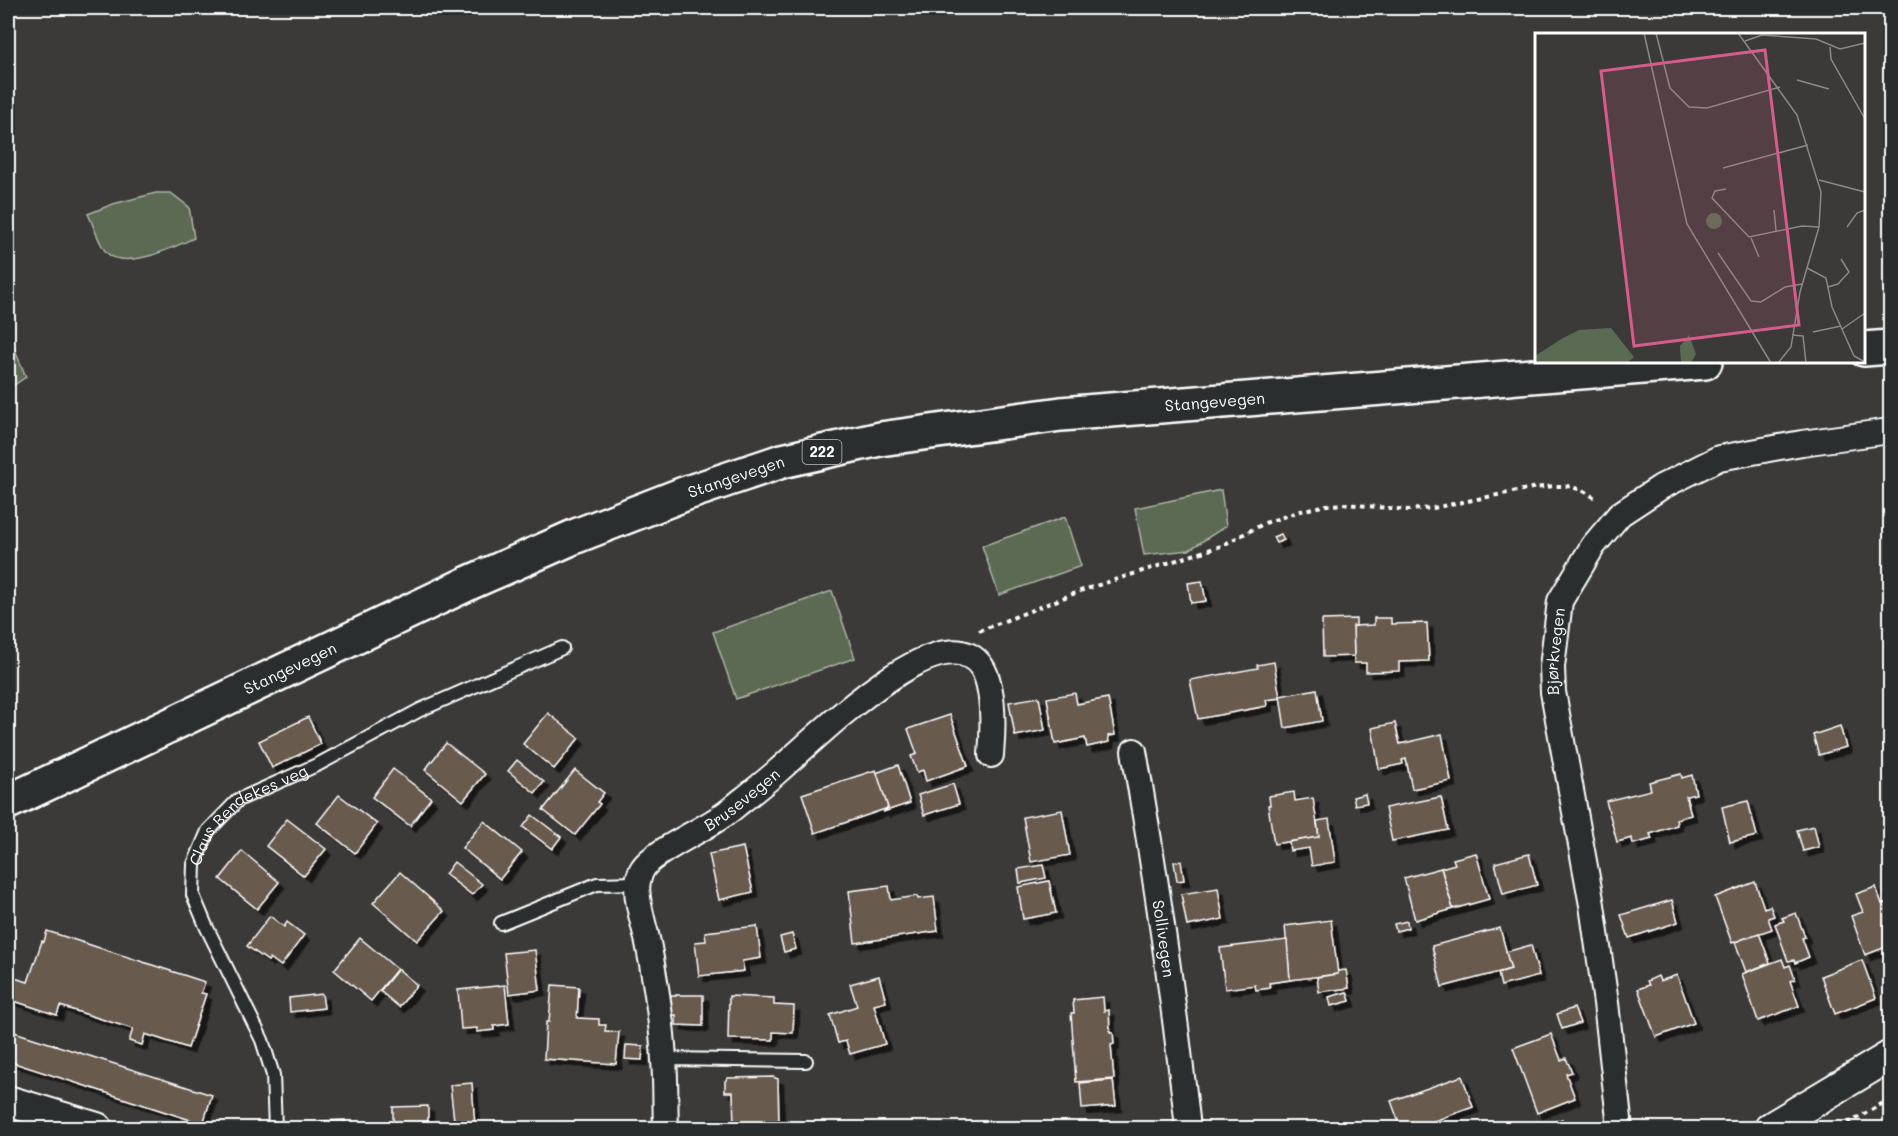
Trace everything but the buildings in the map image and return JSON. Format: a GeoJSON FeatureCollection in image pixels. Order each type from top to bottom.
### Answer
{"type":"FeatureCollection","features":[{"type":"Feature","properties":{"kind":"main road"},"geometry":{"type":"LineString","coordinates":[[1865,349],[1890,347]]}},
{"type":"Feature","properties":{"kind":"main road","name":"Stangevegen"},"geometry":{"type":"LineString","coordinates":[[8,802],[470,583],[576,536],[684,494],[782,461],[880,439],[1061,414],[1693,363]]}},
{"type":"Feature","properties":{"kind":"street","name":"Bjørkvegen"},"geometry":{"type":"LineString","coordinates":[[1620,1128],[1592,905],[1553,692],[1552,667],[1560,601],[1593,546],[1620,514],[1661,487],[1719,458],[1802,443],[1890,431]]}},
{"type":"Feature","properties":{"kind":"street"},"geometry":{"type":"LineString","coordinates":[[956,652],[970,656],[980,664],[986,674],[990,697],[991,755]]}},
{"type":"Feature","properties":{"kind":"street","name":"Brusevegen"},"geometry":{"type":"LineString","coordinates":[[637,883],[643,867],[722,816],[780,770],[856,702],[918,662],[942,653],[956,652]]}},
{"type":"Feature","properties":{"kind":"street","name":"Sollivegen"},"geometry":{"type":"LineString","coordinates":[[1134,751],[1150,843],[1188,1128]]}},
{"type":"Feature","properties":{"kind":"street"},"geometry":{"type":"LineString","coordinates":[[637,883],[649,947],[664,1059],[666,1128]]}},
{"type":"Feature","properties":{"kind":"street"},"geometry":{"type":"LineString","coordinates":[[1770,1128],[1890,1056]]}},
{"type":"Feature","properties":{"kind":"street"},"geometry":{"type":"LineString","coordinates":[[8,1101],[97,1128]]}},
{"type":"Feature","properties":{"kind":"lane","name":"Claus Bendekes veg"},"geometry":{"type":"LineString","coordinates":[[275,1128],[273,1075],[262,1040],[206,927],[193,895],[194,864],[208,831],[238,800],[319,764],[420,710],[562,648]]}},
{"type":"Feature","properties":{"kind":"lane"},"geometry":{"type":"LineString","coordinates":[[501,923],[597,884],[637,883]]}},
{"type":"Feature","properties":{"kind":"lane"},"geometry":{"type":"LineString","coordinates":[[664,1059],[806,1061]]}},
{"type":"Feature","properties":{"kind":"path"},"geometry":{"type":"LineString","coordinates":[[956,652],[978,632],[1025,612],[1128,574],[1221,546],[1265,523],[1326,505],[1347,504],[1408,510],[1433,508],[1532,488],[1568,486],[1582,490],[1620,514]]}},
{"type":"Feature","properties":{"kind":"path"},"geometry":{"type":"LineString","coordinates":[[1840,1128],[1890,1099]]}},
{"type":"Feature","properties":{"kind":"green space"},"geometry":{"type":"Polygon","coordinates":[[[156,193],[171,193],[189,207],[194,238],[149,256],[125,260],[114,258],[103,248],[88,214],[113,204],[156,193]]]}},
{"type":"Feature","properties":{"kind":"green space"},"geometry":{"type":"Polygon","coordinates":[[[8,341],[13,345],[26,377],[8,389],[8,341]]]}},
{"type":"Feature","properties":{"kind":"green space"},"geometry":{"type":"Polygon","coordinates":[[[1221,490],[1226,526],[1189,550],[1144,555],[1135,508],[1221,490]]]}},
{"type":"Feature","properties":{"kind":"green space"},"geometry":{"type":"Polygon","coordinates":[[[1065,517],[1081,566],[999,595],[982,546],[1065,517]]]}},
{"type":"Feature","properties":{"kind":"green space"},"geometry":{"type":"Polygon","coordinates":[[[832,591],[855,658],[736,699],[713,632],[832,591]]]}}]}
